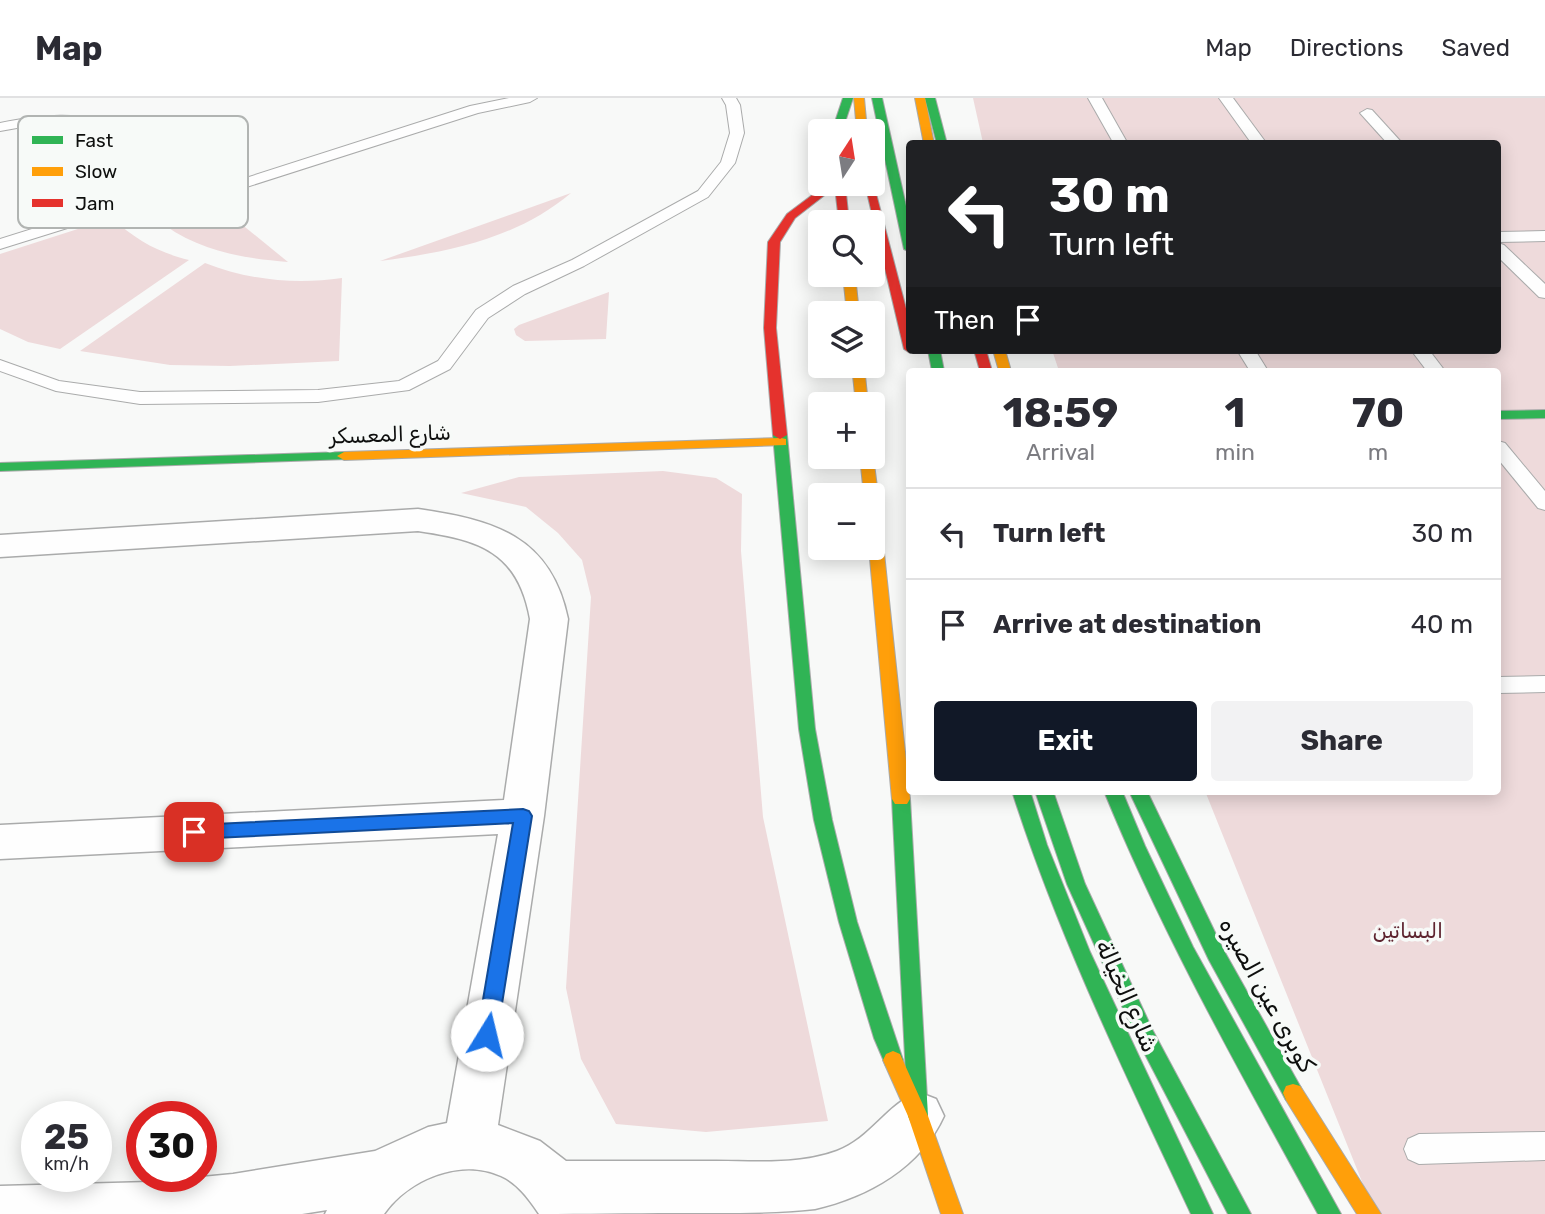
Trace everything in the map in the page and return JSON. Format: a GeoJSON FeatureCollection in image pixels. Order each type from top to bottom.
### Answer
{"type":"FeatureCollection","features":[{"type":"Feature","properties":{"kind":"main road"},"geometry":{"type":"LineString","coordinates":[[842,119],[848,98]]}},
{"type":"Feature","properties":{"kind":"main road"},"geometry":{"type":"LineString","coordinates":[[859,98],[861,119]]}},
{"type":"Feature","properties":{"kind":"main road"},"geometry":{"type":"LineString","coordinates":[[877,98],[906,231]]}},
{"type":"Feature","properties":{"kind":"main road"},"geometry":{"type":"LineString","coordinates":[[920,98],[928,140]]}},
{"type":"Feature","properties":{"kind":"main road"},"geometry":{"type":"LineString","coordinates":[[930,98],[941,140]]}},
{"type":"Feature","properties":{"kind":"main road"},"geometry":{"type":"LineString","coordinates":[[817,196],[788,218],[774,243],[770,328],[807,729],[823,820],[848,922],[884,1038],[918,1116],[952,1214]]}},
{"type":"Feature","properties":{"kind":"main road"},"geometry":{"type":"LineString","coordinates":[[873,196],[906,332]]}},
{"type":"Feature","properties":{"kind":"main road"},"geometry":{"type":"LineString","coordinates":[[1501,415],[1545,414]]}},
{"type":"Feature","properties":{"kind":"main road","name":"شارع المعسكر"},"geometry":{"type":"LineString","coordinates":[[0,467],[781,442]]}},
{"type":"Feature","properties":{"kind":"main road"},"geometry":{"type":"LineString","coordinates":[[878,560],[895,732],[909,922],[918,1116]]}},
{"type":"Feature","properties":{"kind":"main road","name":"شارع الخيالة"},"geometry":{"type":"LineString","coordinates":[[1022,795],[1035,839],[1094,980],[1202,1214]]}},
{"type":"Feature","properties":{"kind":"main road"},"geometry":{"type":"LineString","coordinates":[[1045,795],[1076,884],[1146,1038],[1240,1214]]}},
{"type":"Feature","properties":{"kind":"main road"},"geometry":{"type":"LineString","coordinates":[[1115,795],[1127,827],[1194,965],[1330,1214]]}},
{"type":"Feature","properties":{"kind":"main road","name":"كوبرى عين الصيره"},"geometry":{"type":"LineString","coordinates":[[1140,795],[1170,867],[1247,1013],[1370,1214]]}},
{"type":"Feature","properties":{"kind":"street"},"geometry":{"type":"LineString","coordinates":[[0,546],[388,520],[446,523],[497,539],[530,565],[541,581],[549,619],[523,816],[469,1144]]}},
{"type":"Feature","properties":{"kind":"street"},"geometry":{"type":"LineString","coordinates":[[0,842],[523,816]]}},
{"type":"Feature","properties":{"kind":"street"},"geometry":{"type":"LineString","coordinates":[[352,1214],[357,1205],[387,1174],[413,1157],[441,1148],[469,1144],[503,1149],[534,1164],[563,1201],[814,1184],[855,1170],[890,1148],[918,1116]]}},
{"type":"Feature","properties":{"kind":"street"},"geometry":{"type":"LineString","coordinates":[[0,1212],[150,1208],[205,1203],[315,1188],[387,1174]]}},
{"type":"Feature","properties":{"kind":"lane"},"geometry":{"type":"LineString","coordinates":[[248,182],[475,109],[530,98]]}},
{"type":"Feature","properties":{"kind":"lane"},"geometry":{"type":"LineString","coordinates":[[0,365],[56,386],[140,398],[318,396],[403,386],[444,365],[482,314],[519,290],[578,263],[703,194],[727,163],[737,133],[733,105],[729,98]]}},
{"type":"Feature","properties":{"kind":"lane"},"geometry":{"type":"LineString","coordinates":[[1095,98],[1119,140]]}},
{"type":"Feature","properties":{"kind":"lane"},"geometry":{"type":"LineString","coordinates":[[1226,98],[1257,140]]}},
{"type":"Feature","properties":{"kind":"lane"},"geometry":{"type":"LineString","coordinates":[[1367,113],[1392,140]]}},
{"type":"Feature","properties":{"kind":"lane"},"geometry":{"type":"LineString","coordinates":[[0,127],[18,125]]}},
{"type":"Feature","properties":{"kind":"lane"},"geometry":{"type":"LineString","coordinates":[[0,244],[51,228]]}},
{"type":"Feature","properties":{"kind":"lane"},"geometry":{"type":"LineString","coordinates":[[1501,237],[1545,236]]}},
{"type":"Feature","properties":{"kind":"lane"},"geometry":{"type":"LineString","coordinates":[[1501,251],[1545,293]]}},
{"type":"Feature","properties":{"kind":"lane"},"geometry":{"type":"LineString","coordinates":[[1423,354],[1434,368]]}},
{"type":"Feature","properties":{"kind":"lane"},"geometry":{"type":"LineString","coordinates":[[1501,451],[1545,503]]}},
{"type":"Feature","properties":{"kind":"lane"},"geometry":{"type":"LineString","coordinates":[[1501,685],[1545,684]]}},
{"type":"Feature","properties":{"kind":"lane"},"geometry":{"type":"LineString","coordinates":[[1419,1150],[1545,1146]]}},
{"type":"Feature","properties":{"kind":"green space","name":"البساتين"},"geometry":{"type":"Polygon","coordinates":[[[973,98],[1545,98],[1545,1214],[1375,1214],[1207,795],[1501,795],[1501,368],[1058,368],[1053,354],[1501,354],[1501,140],[982,140],[973,98]]]}},
{"type":"Feature","properties":{"kind":"green space"},"geometry":{"type":"Polygon","coordinates":[[[571,193],[528,222],[481,241],[380,261],[571,193]]]}},
{"type":"Feature","properties":{"kind":"green space"},"geometry":{"type":"Polygon","coordinates":[[[81,228],[124,228],[148,244],[189,260],[60,349],[28,342],[0,329],[0,254],[81,228]]]}},
{"type":"Feature","properties":{"kind":"green space"},"geometry":{"type":"Polygon","coordinates":[[[246,228],[288,262],[234,255],[201,245],[170,229],[246,228]]]}},
{"type":"Feature","properties":{"kind":"green space"},"geometry":{"type":"Polygon","coordinates":[[[205,263],[238,274],[272,280],[342,278],[339,361],[230,366],[170,365],[80,351],[205,263]]]}},
{"type":"Feature","properties":{"kind":"green space"},"geometry":{"type":"Polygon","coordinates":[[[609,292],[606,339],[525,341],[516,335],[514,329],[519,325],[609,292]]]}},
{"type":"Feature","properties":{"kind":"green space"},"geometry":{"type":"Polygon","coordinates":[[[663,471],[716,478],[742,494],[741,551],[763,817],[828,1121],[706,1132],[616,1124],[581,1059],[566,988],[591,597],[582,560],[558,533],[526,507],[461,493],[519,477],[663,471]]]}},
{"type":"Feature","properties":{"kind":"traffic: fast"},"geometry":{"type":"LineString","coordinates":[[841,119],[848,98]]}},
{"type":"Feature","properties":{"kind":"traffic: fast"},"geometry":{"type":"LineString","coordinates":[[877,98],[906,231]]}},
{"type":"Feature","properties":{"kind":"traffic: fast"},"geometry":{"type":"LineString","coordinates":[[930,98],[941,140]]}},
{"type":"Feature","properties":{"kind":"traffic: fast"},"geometry":{"type":"LineString","coordinates":[[935,354],[937,368]]}},
{"type":"Feature","properties":{"kind":"traffic: fast"},"geometry":{"type":"LineString","coordinates":[[1501,415],[1545,414]]}},
{"type":"Feature","properties":{"kind":"traffic: fast"},"geometry":{"type":"LineString","coordinates":[[780,435],[807,729],[823,820],[848,922],[893,1060]]}},
{"type":"Feature","properties":{"kind":"traffic: fast"},"geometry":{"type":"LineString","coordinates":[[0,467],[344,456]]}},
{"type":"Feature","properties":{"kind":"traffic: fast"},"geometry":{"type":"LineString","coordinates":[[1022,795],[1038,845],[1080,952],[1202,1214]]}},
{"type":"Feature","properties":{"kind":"traffic: fast"},"geometry":{"type":"LineString","coordinates":[[1045,795],[1076,884],[1146,1037],[1240,1214]]}},
{"type":"Feature","properties":{"kind":"traffic: fast"},"geometry":{"type":"LineString","coordinates":[[1115,795],[1160,900],[1187,953],[1330,1214]]}},
{"type":"Feature","properties":{"kind":"traffic: fast"},"geometry":{"type":"LineString","coordinates":[[1140,795],[1216,954],[1293,1093]]}},
{"type":"Feature","properties":{"kind":"traffic: fast"},"geometry":{"type":"LineString","coordinates":[[901,799],[918,1116]]}},
{"type":"Feature","properties":{"kind":"traffic: slow"},"geometry":{"type":"LineString","coordinates":[[859,98],[861,119]]}},
{"type":"Feature","properties":{"kind":"traffic: slow"},"geometry":{"type":"LineString","coordinates":[[920,98],[928,140]]}},
{"type":"Feature","properties":{"kind":"traffic: slow"},"geometry":{"type":"LineString","coordinates":[[850,287],[852,301]]}},
{"type":"Feature","properties":{"kind":"traffic: slow"},"geometry":{"type":"LineString","coordinates":[[1000,354],[1004,368]]}},
{"type":"Feature","properties":{"kind":"traffic: slow"},"geometry":{"type":"LineString","coordinates":[[859,378],[861,392]]}},
{"type":"Feature","properties":{"kind":"traffic: slow"},"geometry":{"type":"LineString","coordinates":[[344,456],[781,442]]}},
{"type":"Feature","properties":{"kind":"traffic: slow"},"geometry":{"type":"LineString","coordinates":[[868,469],[870,483]]}},
{"type":"Feature","properties":{"kind":"traffic: slow"},"geometry":{"type":"LineString","coordinates":[[877,560],[901,799]]}},
{"type":"Feature","properties":{"kind":"traffic: slow"},"geometry":{"type":"LineString","coordinates":[[893,1060],[918,1116],[952,1214]]}},
{"type":"Feature","properties":{"kind":"traffic: slow"},"geometry":{"type":"LineString","coordinates":[[1293,1093],[1370,1214]]}},
{"type":"Feature","properties":{"kind":"traffic: jam"},"geometry":{"type":"LineString","coordinates":[[780,435],[770,328],[774,242],[791,216],[817,196]]}},
{"type":"Feature","properties":{"kind":"traffic: jam"},"geometry":{"type":"LineString","coordinates":[[841,196],[843,210]]}},
{"type":"Feature","properties":{"kind":"traffic: jam"},"geometry":{"type":"LineString","coordinates":[[873,196],[906,332]]}},
{"type":"Feature","properties":{"kind":"traffic: jam"},"geometry":{"type":"LineString","coordinates":[[981,354],[985,368]]}},
{"type":"Feature","properties":{"kind":"route"},"geometry":{"type":"LineString","coordinates":[[194,832],[523,816],[487,1035]]}}]}
